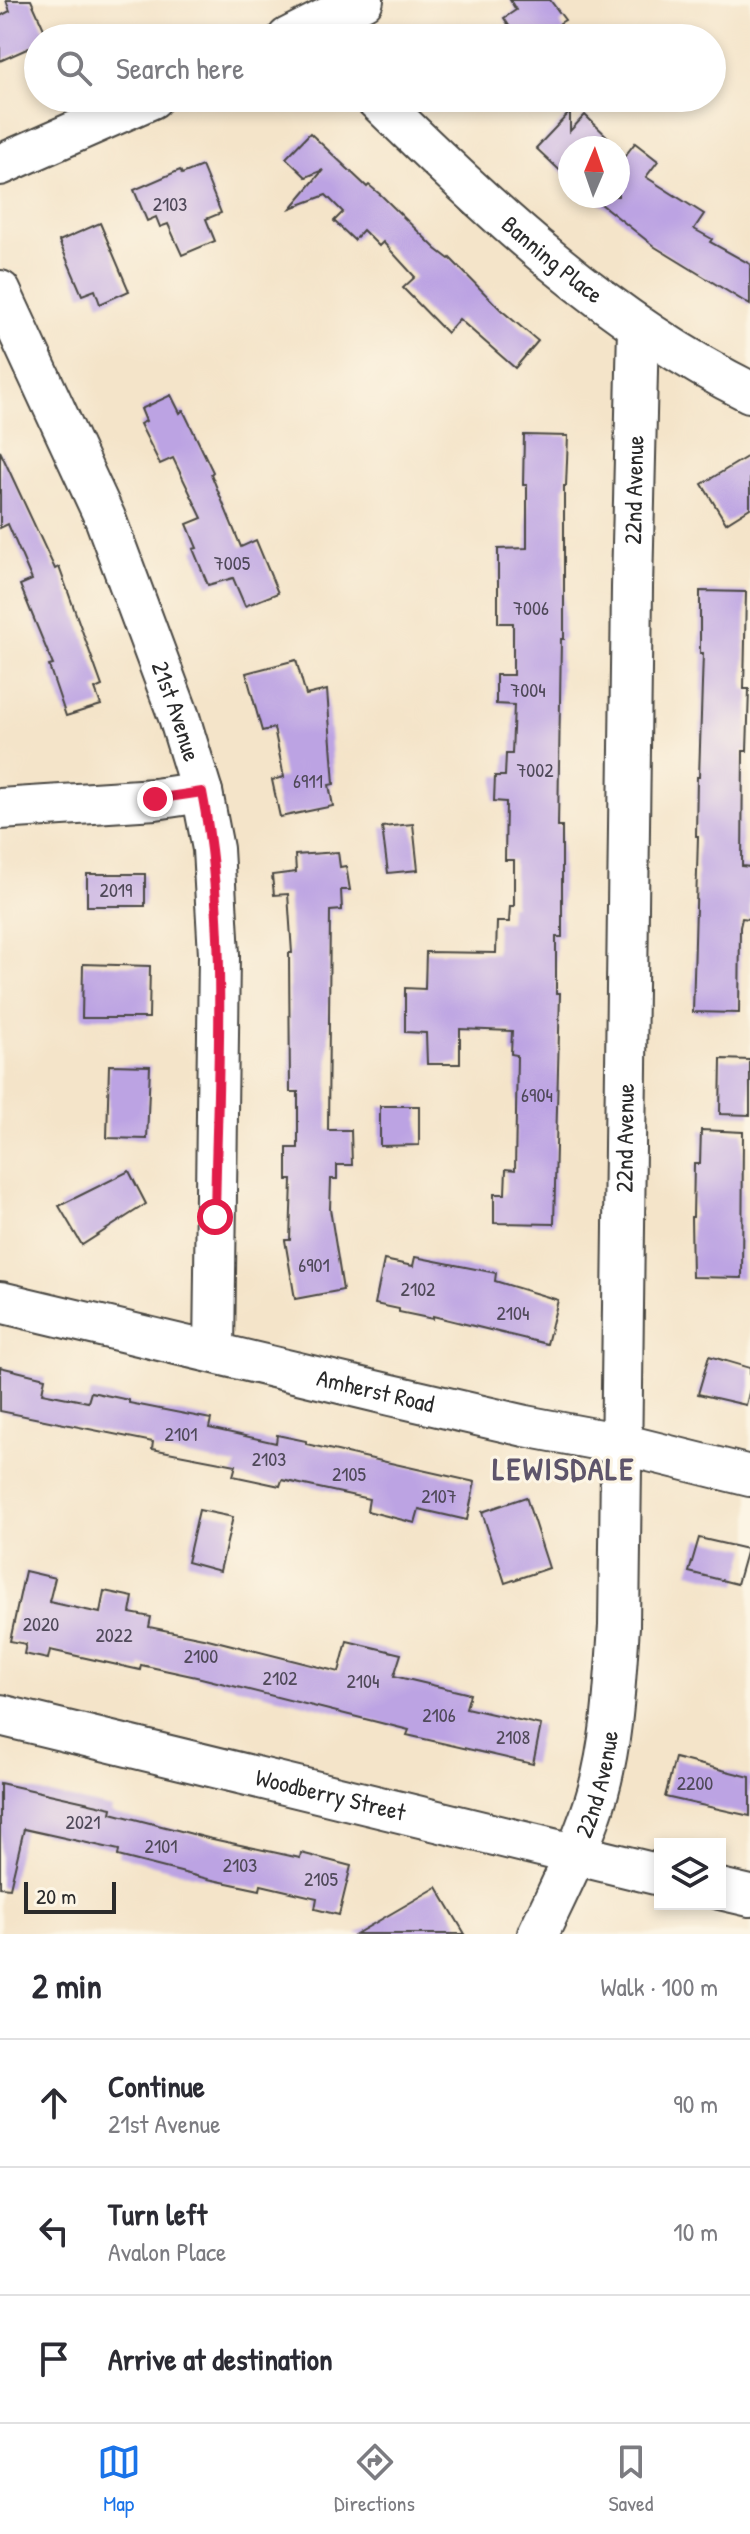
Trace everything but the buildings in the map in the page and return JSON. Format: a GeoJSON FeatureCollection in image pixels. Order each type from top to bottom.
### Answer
{"type":"FeatureCollection","features":[{"type":"Feature","properties":{"kind":"street"},"geometry":{"type":"LineString","coordinates":[[321,24],[363,0]]}},
{"type":"Feature","properties":{"kind":"street"},"geometry":{"type":"LineString","coordinates":[[0,165],[120,112]]}},
{"type":"Feature","properties":{"kind":"street","name":"Banning Place"},"geometry":{"type":"LineString","coordinates":[[389,112],[485,205],[579,283],[638,327],[750,392]]}},
{"type":"Feature","properties":{"kind":"street","name":"21st Avenue"},"geometry":{"type":"LineString","coordinates":[[0,291],[105,518],[179,717],[202,792],[213,849],[219,955],[214,1352]]}},
{"type":"Feature","properties":{"kind":"street","name":"22nd Avenue"},"geometry":{"type":"LineString","coordinates":[[538,1934],[576,1855],[598,1791],[613,1703],[619,1626],[632,573],[638,327]]}},
{"type":"Feature","properties":{"kind":"street"},"geometry":{"type":"LineString","coordinates":[[0,809],[155,799],[202,792]]}},
{"type":"Feature","properties":{"kind":"street","name":"Amherst Road"},"geometry":{"type":"LineString","coordinates":[[0,1302],[750,1476]]}},
{"type":"Feature","properties":{"kind":"street","name":"Woodberry Street"},"geometry":{"type":"LineString","coordinates":[[0,1715],[654,1874]]}},
{"type":"Feature","properties":{"kind":"street"},"geometry":{"type":"LineString","coordinates":[[726,1890],[750,1896]]}},
{"type":"Feature","properties":{"kind":"district","name":"LEWISDALE"},"geometry":{"type":"Point","coordinates":[564,1469]}},
{"type":"Feature","properties":{"kind":"route"},"geometry":{"type":"LineString","coordinates":[[155,799],[202,792],[213,849],[219,955],[215,1217]]}}]}
